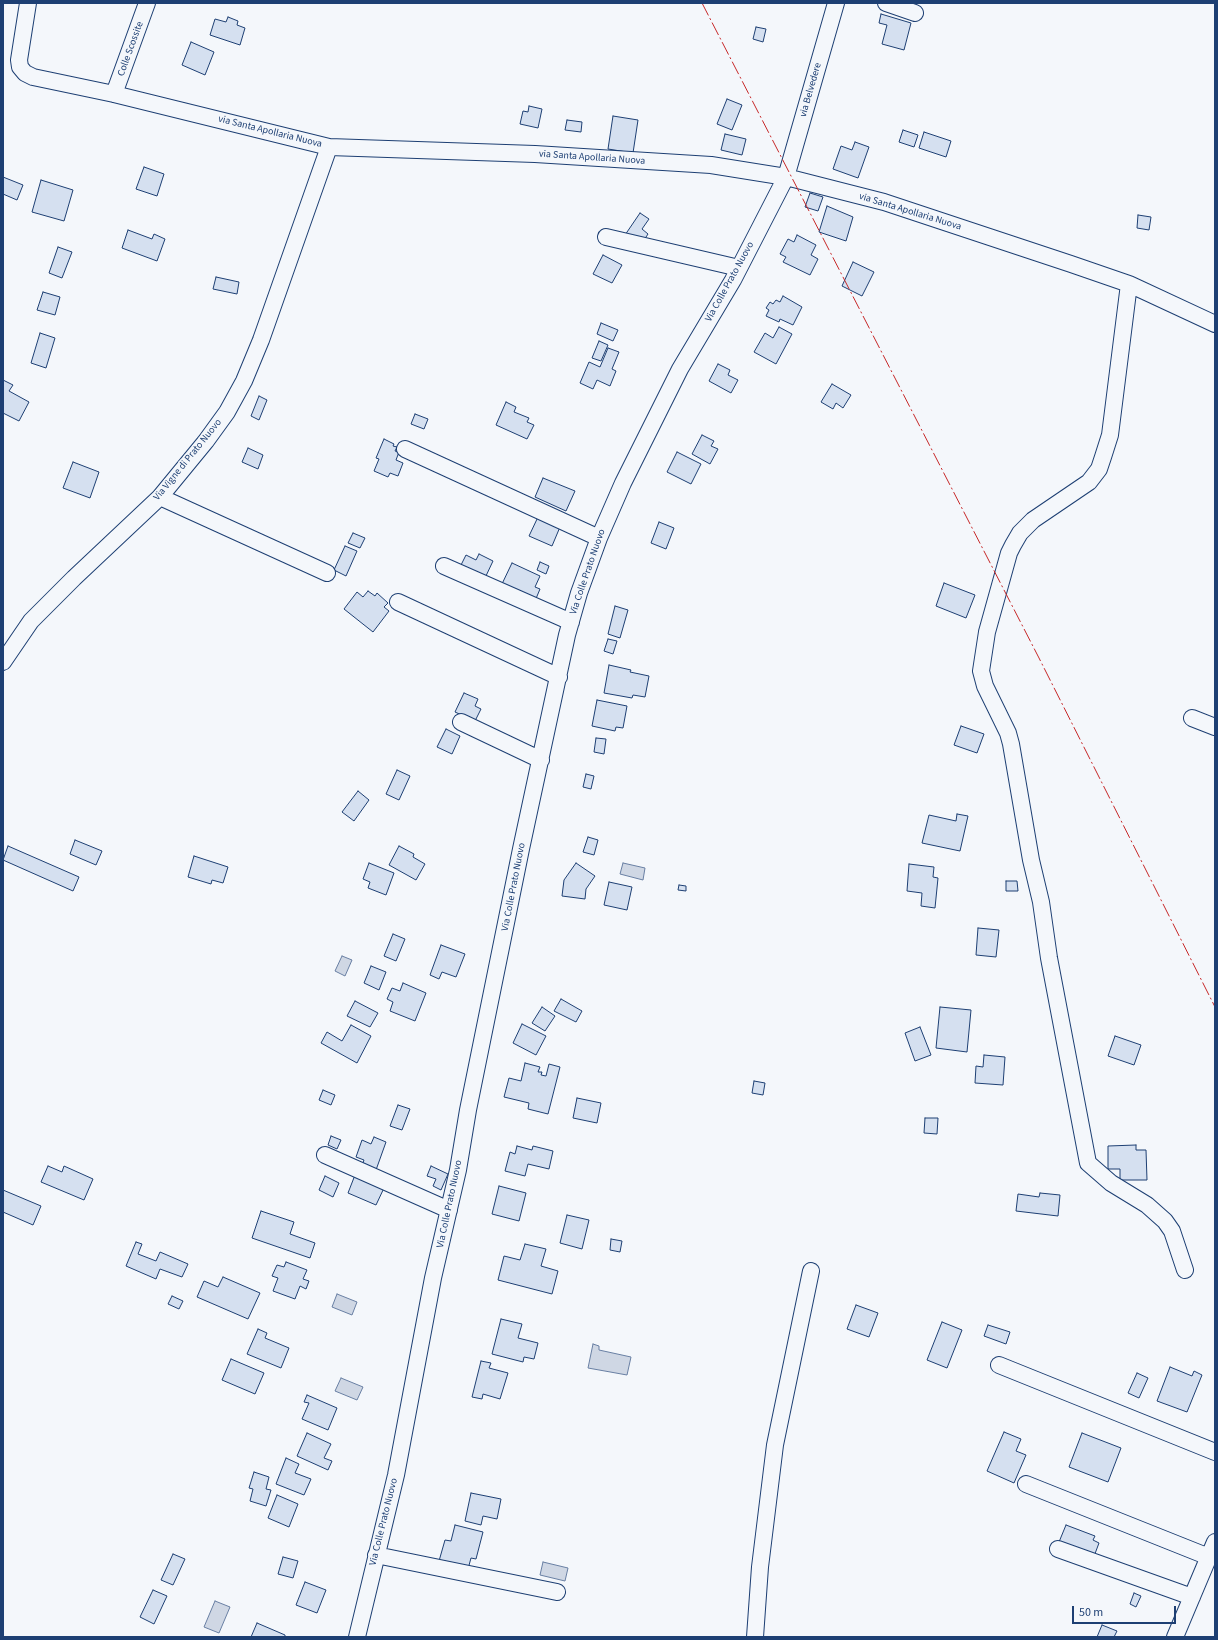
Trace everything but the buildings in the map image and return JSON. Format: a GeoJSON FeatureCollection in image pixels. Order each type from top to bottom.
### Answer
{"type":"FeatureCollection","features":[{"type":"Feature","properties":{"kind":"street","name":"via Santa Apollaria Nuova"},"geometry":{"type":"LineString","coordinates":[[28,3],[19,57],[20,67],[33,77],[114,94],[330,146],[535,154],[711,165],[786,177],[884,202],[1129,284],[1215,324]]}},
{"type":"Feature","properties":{"kind":"street","name":"Colle Scossite"},"geometry":{"type":"LineString","coordinates":[[114,94],[147,3]]}},
{"type":"Feature","properties":{"kind":"street","name":"via Belvedere"},"geometry":{"type":"LineString","coordinates":[[786,177],[836,3]]}},
{"type":"Feature","properties":{"kind":"street"},"geometry":{"type":"LineString","coordinates":[[886,3],[915,13]]}},
{"type":"Feature","properties":{"kind":"street","name":"Via Vigne di Prato Nuovo"},"geometry":{"type":"LineString","coordinates":[[3,662],[31,621],[74,578],[160,497],[206,441],[227,412],[244,381],[261,340],[330,146]]}},
{"type":"Feature","properties":{"kind":"street","name":"Via Colle Prato Nuovo"},"geometry":{"type":"LineString","coordinates":[[357,1637],[396,1476],[416,1364],[541,760],[571,622],[579,593],[599,538],[623,483],[680,370],[739,268],[786,177]]}},
{"type":"Feature","properties":{"kind":"street"},"geometry":{"type":"LineString","coordinates":[[606,237],[739,268]]}},
{"type":"Feature","properties":{"kind":"street"},"geometry":{"type":"LineString","coordinates":[[1129,284],[1110,435],[1104,457],[1099,469],[1088,482],[1033,520],[1020,533],[1009,553],[991,618],[981,667],[984,686],[1003,721],[1011,744],[1031,860],[1041,902],[1049,958],[1088,1163],[1111,1183],[1147,1205],[1166,1221],[1172,1231],[1185,1270]]}},
{"type":"Feature","properties":{"kind":"street"},"geometry":{"type":"LineString","coordinates":[[405,449],[599,538]]}},
{"type":"Feature","properties":{"kind":"street"},"geometry":{"type":"LineString","coordinates":[[160,497],[327,573]]}},
{"type":"Feature","properties":{"kind":"street"},"geometry":{"type":"LineString","coordinates":[[444,566],[571,622]]}},
{"type":"Feature","properties":{"kind":"street"},"geometry":{"type":"LineString","coordinates":[[398,602],[559,677]]}},
{"type":"Feature","properties":{"kind":"street"},"geometry":{"type":"LineString","coordinates":[[1192,718],[1215,727]]}},
{"type":"Feature","properties":{"kind":"street"},"geometry":{"type":"LineString","coordinates":[[461,722],[541,760]]}},
{"type":"Feature","properties":{"kind":"street"},"geometry":{"type":"LineString","coordinates":[[325,1155],[449,1210]]}},
{"type":"Feature","properties":{"kind":"street"},"geometry":{"type":"LineString","coordinates":[[755,1637],[760,1567],[775,1445],[811,1271]]}},
{"type":"Feature","properties":{"kind":"street"},"geometry":{"type":"LineString","coordinates":[[999,1365],[1215,1452]]}},
{"type":"Feature","properties":{"kind":"street"},"geometry":{"type":"LineString","coordinates":[[1026,1484],[1209,1557]]}},
{"type":"Feature","properties":{"kind":"street"},"geometry":{"type":"LineString","coordinates":[[1175,1637],[1215,1542]]}},
{"type":"Feature","properties":{"kind":"street"},"geometry":{"type":"LineString","coordinates":[[1058,1549],[1192,1598]]}},
{"type":"Feature","properties":{"kind":"street"},"geometry":{"type":"LineString","coordinates":[[376,1556],[558,1592]]}},
{"type":"Feature","properties":{"kind":"shaded area"},"geometry":{"type":"Polygon","coordinates":[[[623,863],[645,868],[643,880],[620,874],[623,863]]]}},
{"type":"Feature","properties":{"kind":"shaded area"},"geometry":{"type":"Polygon","coordinates":[[[342,956],[352,960],[345,976],[335,971],[342,956]]]}},
{"type":"Feature","properties":{"kind":"shaded area"},"geometry":{"type":"Polygon","coordinates":[[[337,1294],[357,1302],[352,1315],[332,1307],[337,1294]]]}},
{"type":"Feature","properties":{"kind":"shaded area"},"geometry":{"type":"Polygon","coordinates":[[[593,1344],[599,1346],[599,1350],[631,1357],[627,1375],[588,1368],[593,1344]]]}},
{"type":"Feature","properties":{"kind":"shaded area"},"geometry":{"type":"Polygon","coordinates":[[[341,1378],[363,1387],[357,1400],[335,1391],[341,1378]]]}},
{"type":"Feature","properties":{"kind":"shaded area"},"geometry":{"type":"Polygon","coordinates":[[[543,1562],[568,1568],[565,1581],[540,1575],[543,1562]]]}},
{"type":"Feature","properties":{"kind":"shaded area"},"geometry":{"type":"Polygon","coordinates":[[[215,1601],[230,1607],[219,1633],[204,1627],[215,1601]]]}},
{"type":"Feature","properties":{"kind":"power"},"geometry":{"type":"LineString","coordinates":[[702,3],[1039,658],[1215,1007]]}}]}
